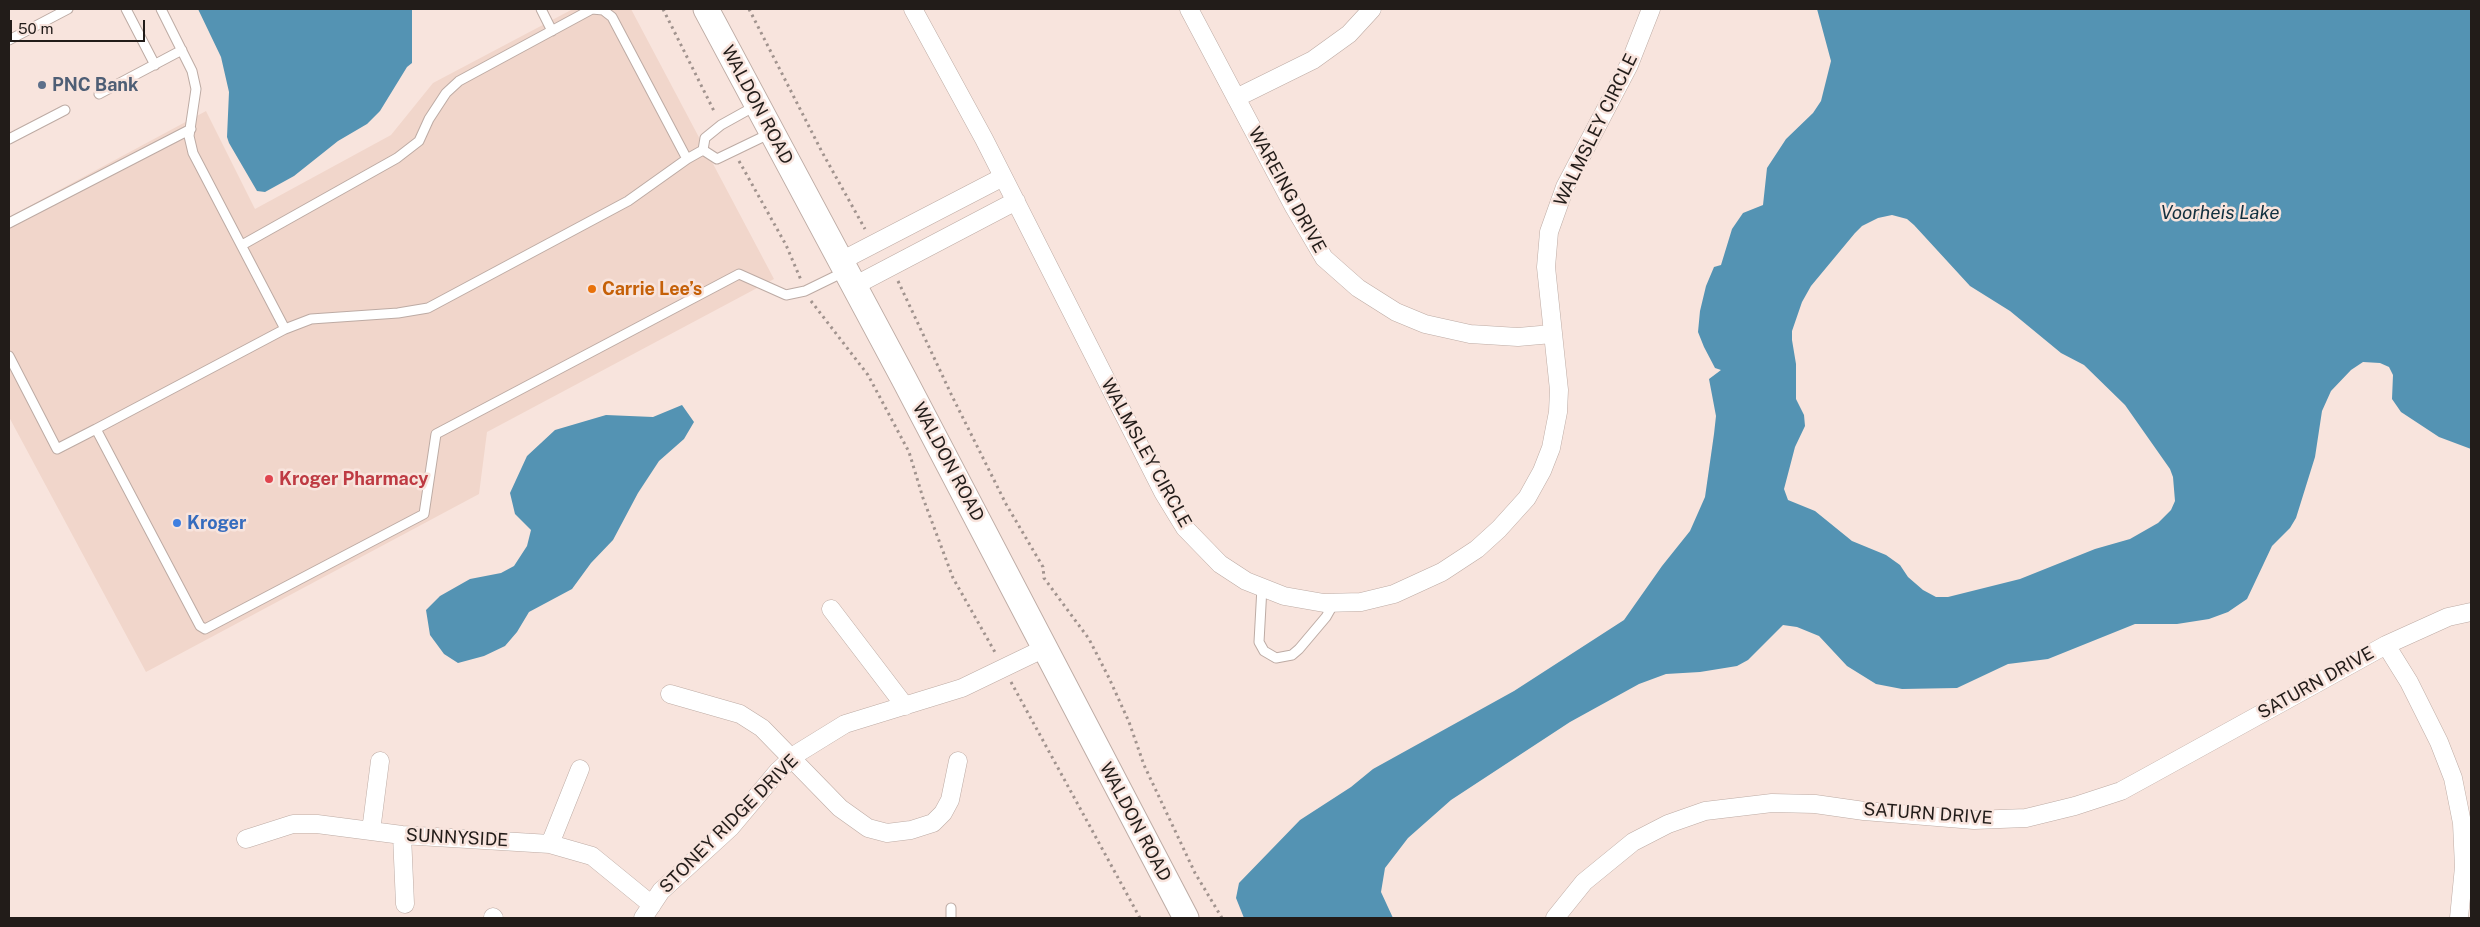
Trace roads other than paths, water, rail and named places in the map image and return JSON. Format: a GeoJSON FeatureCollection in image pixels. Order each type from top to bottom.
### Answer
{"type":"FeatureCollection","features":[{"type":"Feature","properties":{"kind":"street","name":"WALDON ROAD"},"geometry":{"type":"LineString","coordinates":[[706,9],[1186,918]]}},
{"type":"Feature","properties":{"kind":"street","name":"WALMSLEY CIRCLE"},"geometry":{"type":"LineString","coordinates":[[913,9],[1016,201],[1184,528],[1220,564],[1246,581],[1284,596],[1334,603],[1361,602],[1394,594],[1442,572],[1477,549],[1498,530],[1527,498],[1542,471],[1551,448],[1558,412],[1559,390],[1546,267],[1549,232],[1565,186],[1629,64],[1651,9]]}},
{"type":"Feature","properties":{"kind":"street","name":"WAREING DRIVE"},"geometry":{"type":"LineString","coordinates":[[1189,9],[1294,207],[1324,258],[1358,288],[1396,312],[1425,324],[1470,334],[1518,337],[1552,334]]}},
{"type":"Feature","properties":{"kind":"street"},"geometry":{"type":"LineString","coordinates":[[1236,98],[1313,60],[1349,34],[1372,9]]}},
{"type":"Feature","properties":{"kind":"street"},"geometry":{"type":"LineString","coordinates":[[847,273],[874,243],[1003,177]]}},
{"type":"Feature","properties":{"kind":"street"},"geometry":{"type":"LineString","coordinates":[[847,273],[890,267],[1016,201]]}},
{"type":"Feature","properties":{"kind":"street"},"geometry":{"type":"LineString","coordinates":[[831,609],[905,706]]}},
{"type":"Feature","properties":{"kind":"street","name":"SATURN DRIVE"},"geometry":{"type":"LineString","coordinates":[[1555,918],[1584,882],[1633,842],[1668,824],[1705,811],[1763,804],[1815,804],[1864,811],[1974,820],[2026,818],[2075,806],[2121,791],[2386,644],[2448,617],[2471,612]]}},
{"type":"Feature","properties":{"kind":"street"},"geometry":{"type":"LineString","coordinates":[[2386,644],[2414,690],[2439,742],[2453,778],[2462,822],[2464,867],[2459,918]]}},
{"type":"Feature","properties":{"kind":"street","name":"STONEY RIDGE DRIVE"},"geometry":{"type":"LineString","coordinates":[[651,913],[661,892],[731,827],[754,797],[793,758],[845,724],[962,688],[1045,648]]}},
{"type":"Feature","properties":{"kind":"street"},"geometry":{"type":"LineString","coordinates":[[670,694],[740,714],[762,728],[840,808],[868,828],[887,833],[911,830],[933,823],[943,813],[950,800],[958,760]]}},
{"type":"Feature","properties":{"kind":"street"},"geometry":{"type":"LineString","coordinates":[[371,831],[380,761]]}},
{"type":"Feature","properties":{"kind":"street"},"geometry":{"type":"LineString","coordinates":[[550,844],[580,769]]}},
{"type":"Feature","properties":{"kind":"street","name":"SUNNYSIDE"},"geometry":{"type":"LineString","coordinates":[[246,839],[293,824],[317,824],[402,835],[550,844],[592,856],[651,913]]}},
{"type":"Feature","properties":{"kind":"street"},"geometry":{"type":"LineString","coordinates":[[402,835],[405,904]]}},
{"type":"Feature","properties":{"kind":"lane"},"geometry":{"type":"LineString","coordinates":[[9,40],[68,9]]}},
{"type":"Feature","properties":{"kind":"lane"},"geometry":{"type":"LineString","coordinates":[[126,9],[154,65]]}},
{"type":"Feature","properties":{"kind":"lane"},"geometry":{"type":"LineString","coordinates":[[161,9],[192,71],[196,89],[189,136],[194,153],[285,329]]}},
{"type":"Feature","properties":{"kind":"lane"},"geometry":{"type":"LineString","coordinates":[[541,9],[552,31]]}},
{"type":"Feature","properties":{"kind":"lane"},"geometry":{"type":"LineString","coordinates":[[242,245],[397,158],[419,141],[429,119],[446,93],[459,82],[592,9],[603,10],[612,17],[687,159]]}},
{"type":"Feature","properties":{"kind":"lane"},"geometry":{"type":"LineString","coordinates":[[99,94],[182,50]]}},
{"type":"Feature","properties":{"kind":"lane"},"geometry":{"type":"LineString","coordinates":[[703,150],[705,138],[720,125],[757,105]]}},
{"type":"Feature","properties":{"kind":"lane"},"geometry":{"type":"LineString","coordinates":[[9,139],[65,110]]}},
{"type":"Feature","properties":{"kind":"lane"},"geometry":{"type":"LineString","coordinates":[[9,223],[191,129]]}},
{"type":"Feature","properties":{"kind":"lane"},"geometry":{"type":"LineString","coordinates":[[703,150],[717,159],[772,132]]}},
{"type":"Feature","properties":{"kind":"lane"},"geometry":{"type":"LineString","coordinates":[[9,356],[57,449],[285,329],[311,319],[398,313],[428,308],[628,201],[687,159],[703,150]]}},
{"type":"Feature","properties":{"kind":"lane"},"geometry":{"type":"LineString","coordinates":[[96,429],[200,626],[205,629],[424,514],[436,434],[739,274],[786,295],[805,291],[847,273]]}},
{"type":"Feature","properties":{"kind":"lane"},"geometry":{"type":"LineString","coordinates":[[1262,587],[1259,642],[1264,651],[1276,658],[1292,655],[1326,617],[1334,603]]}},
{"type":"Feature","properties":{"kind":"lane"},"geometry":{"type":"LineString","coordinates":[[951,908],[952,918]]}},
{"type":"Feature","properties":{"kind":"water"},"geometry":{"type":"Polygon","coordinates":[[[198,9],[412,9],[412,63],[407,67],[380,111],[367,124],[338,141],[294,176],[265,192],[257,191],[227,137],[229,92],[221,57],[198,9]]]}},
{"type":"Feature","properties":{"kind":"water","name":"Voorheis Lake"},"geometry":{"type":"Polygon","coordinates":[[[1817,9],[2471,9],[2471,449],[2439,437],[2401,412],[2392,399],[2393,375],[2389,367],[2380,363],[2363,362],[2351,370],[2331,391],[2322,411],[2315,457],[2296,518],[2290,528],[2272,546],[2247,599],[2228,612],[2209,619],[2177,624],[2135,624],[2048,659],[2008,664],[1957,688],[1902,689],[1876,684],[1847,666],[1819,636],[1797,627],[1783,625],[1748,660],[1737,666],[1700,672],[1666,674],[1639,684],[1570,722],[1451,800],[1408,838],[1385,868],[1381,892],[1393,918],[1244,918],[1236,898],[1239,883],[1300,820],[1351,787],[1373,769],[1514,691],[1624,620],[1662,566],[1690,531],[1705,497],[1714,434],[1716,416],[1709,379],[1721,370],[1715,368],[1698,332],[1700,311],[1706,286],[1714,267],[1721,265],[1732,229],[1743,213],[1763,205],[1767,168],[1786,139],[1813,113],[1821,101],[1831,61],[1817,9]],[[1892,215],[1878,218],[1862,226],[1811,286],[1802,302],[1792,331],[1792,340],[1796,364],[1796,399],[1804,415],[1805,426],[1795,447],[1784,489],[1788,500],[1815,511],[1852,541],[1886,555],[1900,565],[1908,577],[1923,590],[1936,597],[1948,597],[2020,579],[2095,549],[2130,539],[2158,523],[2171,510],[2175,501],[2173,477],[2170,469],[2125,405],[2084,365],[2061,353],[2010,311],[1970,286],[1907,219],[1892,215]]]}},
{"type":"Feature","properties":{"kind":"water"},"geometry":{"type":"Polygon","coordinates":[[[682,405],[694,422],[684,439],[659,461],[638,493],[613,540],[591,563],[572,589],[529,612],[517,632],[505,646],[484,656],[458,663],[444,654],[430,635],[426,610],[440,596],[470,579],[501,573],[514,566],[527,546],[531,530],[515,514],[510,493],[527,456],[555,430],[606,415],[653,417],[682,405]]]}},
{"type":"Feature","properties":{"kind":"place","name":"PNC Bank"},"geometry":{"type":"Point","coordinates":[42,85]}},
{"type":"Feature","properties":{"kind":"place","name":"Carrie Lee’s"},"geometry":{"type":"Point","coordinates":[592,289]}},
{"type":"Feature","properties":{"kind":"place","name":"Kroger Pharmacy"},"geometry":{"type":"Point","coordinates":[269,479]}},
{"type":"Feature","properties":{"kind":"place","name":"Kroger"},"geometry":{"type":"Point","coordinates":[177,523]}}]}
